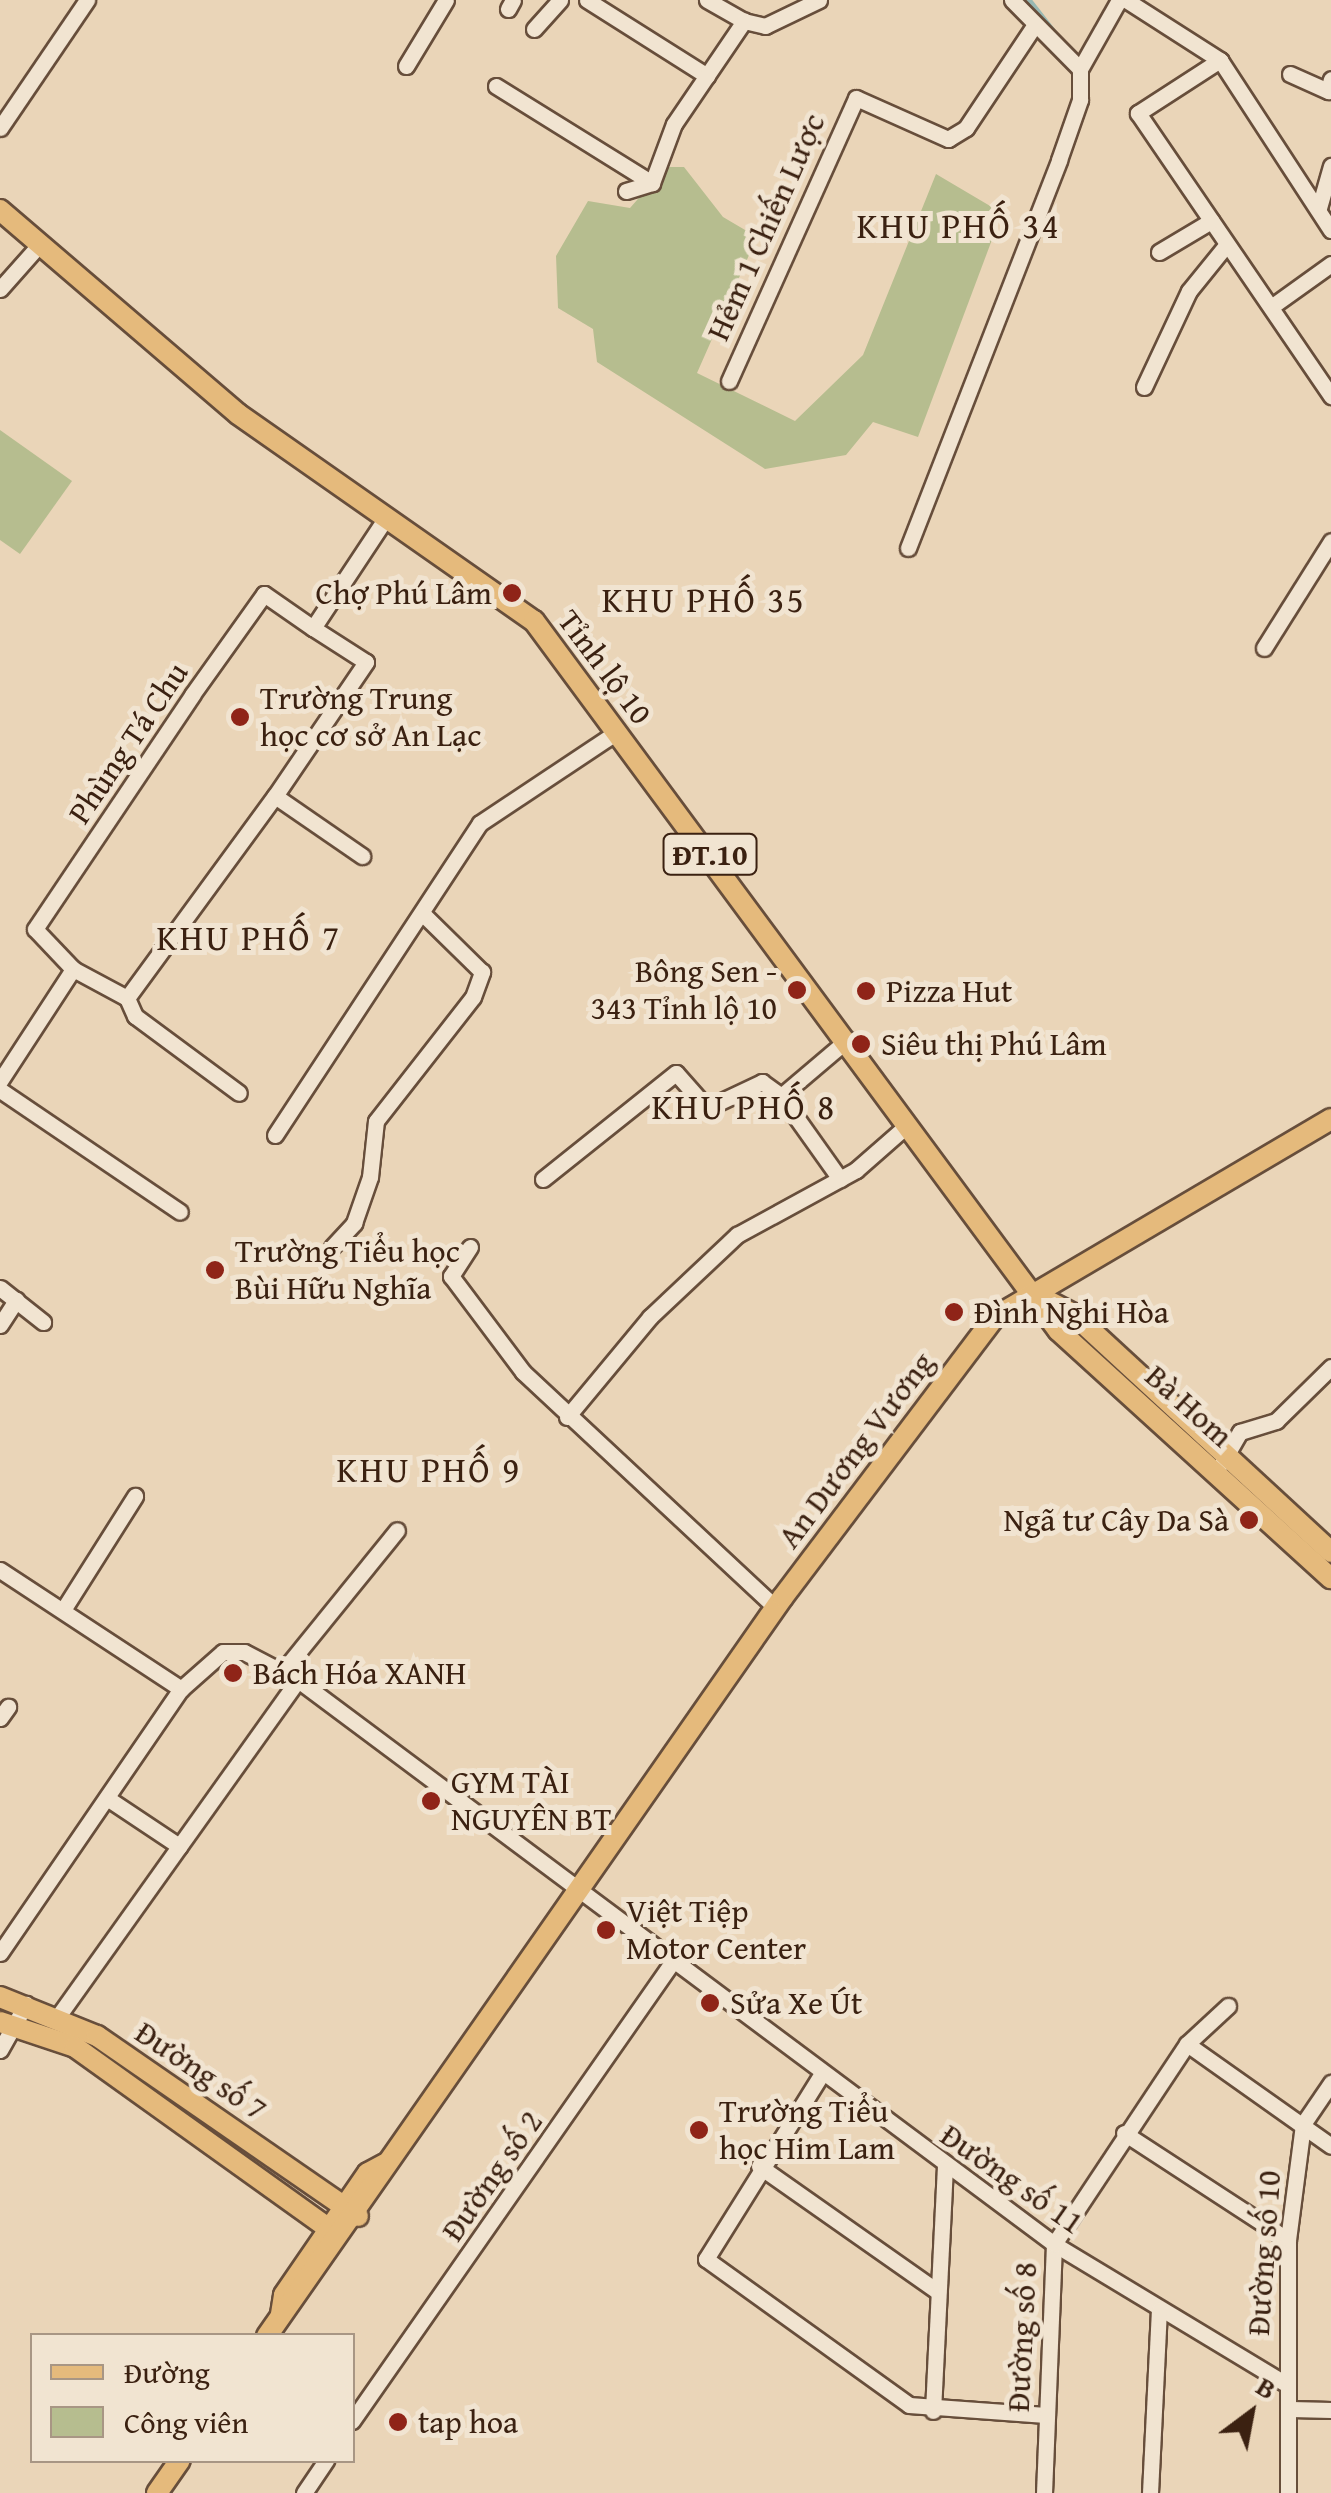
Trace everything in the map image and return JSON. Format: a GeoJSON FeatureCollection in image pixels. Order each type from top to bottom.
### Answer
{"type":"FeatureCollection","features":[{"type":"Feature","properties":{"kind":"main road","name":"ĐT.10"},"geometry":{"type":"LineString","coordinates":[[0,210],[39,245]]}},
{"type":"Feature","properties":{"kind":"main road","name":"Tỉnh lộ 10"},"geometry":{"type":"LineString","coordinates":[[39,245],[238,414],[534,621],[847,1040],[906,1126],[1037,1295]]}},
{"type":"Feature","properties":{"kind":"main road","name":"An Dương Vương"},"geometry":{"type":"LineString","coordinates":[[269,2333],[281,2314],[284,2295],[336,2234],[776,1608],[996,1317],[1331,1119]]}},
{"type":"Feature","properties":{"kind":"main road","name":"Bà Hom"},"geometry":{"type":"LineString","coordinates":[[1037,1295],[1073,1314],[1331,1578]]}},
{"type":"Feature","properties":{"kind":"main road","name":"Bà Hom"},"geometry":{"type":"LineString","coordinates":[[1221,1464],[1331,1552]]}},
{"type":"Feature","properties":{"kind":"main road","name":"Đường số 7"},"geometry":{"type":"LineString","coordinates":[[0,1997],[60,2016],[352,2211]]}},
{"type":"Feature","properties":{"kind":"main road","name":"Đường số 7"},"geometry":{"type":"LineString","coordinates":[[8,2024],[75,2047],[336,2234]]}},
{"type":"Feature","properties":{"kind":"main road"},"geometry":{"type":"LineString","coordinates":[[157,2493],[178,2463]]}},
{"type":"Feature","properties":{"kind":"street"},"geometry":{"type":"LineString","coordinates":[[0,128],[87,0]]}},
{"type":"Feature","properties":{"kind":"street"},"geometry":{"type":"LineString","coordinates":[[406,66],[446,0]]}},
{"type":"Feature","properties":{"kind":"street"},"geometry":{"type":"LineString","coordinates":[[534,28],[560,0]]}},
{"type":"Feature","properties":{"kind":"street"},"geometry":{"type":"LineString","coordinates":[[587,0],[707,76]]}},
{"type":"Feature","properties":{"kind":"street"},"geometry":{"type":"LineString","coordinates":[[707,0],[744,21],[765,26],[820,0]]}},
{"type":"Feature","properties":{"kind":"street"},"geometry":{"type":"LineString","coordinates":[[1012,0],[1032,28],[1080,69]]}},
{"type":"Feature","properties":{"kind":"street"},"geometry":{"type":"LineString","coordinates":[[908,548],[1064,145],[1080,69],[1122,0],[1220,60],[1331,230]]}},
{"type":"Feature","properties":{"kind":"street"},"geometry":{"type":"LineString","coordinates":[[652,184],[674,124],[744,21]]}},
{"type":"Feature","properties":{"kind":"street","name":"Hẻm 1 Chiến Lược"},"geometry":{"type":"LineString","coordinates":[[729,381],[856,98],[948,139],[966,128],[1032,28]]}},
{"type":"Feature","properties":{"kind":"street"},"geometry":{"type":"LineString","coordinates":[[1220,60],[1138,114],[1331,396]]}},
{"type":"Feature","properties":{"kind":"street"},"geometry":{"type":"LineString","coordinates":[[1290,74],[1328,91],[1331,80]]}},
{"type":"Feature","properties":{"kind":"street"},"geometry":{"type":"LineString","coordinates":[[496,86],[652,184]]}},
{"type":"Feature","properties":{"kind":"street"},"geometry":{"type":"LineString","coordinates":[[1320,208],[1331,166]]}},
{"type":"Feature","properties":{"kind":"street"},"geometry":{"type":"LineString","coordinates":[[626,191],[652,184]]}},
{"type":"Feature","properties":{"kind":"street"},"geometry":{"type":"LineString","coordinates":[[1159,252],[1211,220]]}},
{"type":"Feature","properties":{"kind":"street"},"geometry":{"type":"LineString","coordinates":[[1144,387],[1189,290],[1227,244]]}},
{"type":"Feature","properties":{"kind":"street"},"geometry":{"type":"LineString","coordinates":[[0,290],[39,245]]}},
{"type":"Feature","properties":{"kind":"street"},"geometry":{"type":"LineString","coordinates":[[1271,307],[1331,264]]}},
{"type":"Feature","properties":{"kind":"street"},"geometry":{"type":"LineString","coordinates":[[314,628],[387,516]]}},
{"type":"Feature","properties":{"kind":"street"},"geometry":{"type":"LineString","coordinates":[[1264,648],[1331,541]]}},
{"type":"Feature","properties":{"kind":"street","name":"Phùng Tá Chu"},"geometry":{"type":"LineString","coordinates":[[264,594],[366,662],[275,796],[128,998],[73,968],[35,929],[264,594]]}},
{"type":"Feature","properties":{"kind":"street"},"geometry":{"type":"LineString","coordinates":[[274,1135],[480,822],[618,732]]}},
{"type":"Feature","properties":{"kind":"street"},"geometry":{"type":"LineString","coordinates":[[275,796],[362,856]]}},
{"type":"Feature","properties":{"kind":"street"},"geometry":{"type":"LineString","coordinates":[[332,1247],[364,1192],[376,1122],[473,997],[482,972],[423,914]]}},
{"type":"Feature","properties":{"kind":"street"},"geometry":{"type":"LineString","coordinates":[[0,1081],[73,968]]}},
{"type":"Feature","properties":{"kind":"street"},"geometry":{"type":"LineString","coordinates":[[128,998],[136,1016],[239,1093]]}},
{"type":"Feature","properties":{"kind":"street"},"geometry":{"type":"LineString","coordinates":[[781,1096],[847,1040]]}},
{"type":"Feature","properties":{"kind":"street"},"geometry":{"type":"LineString","coordinates":[[543,1180],[676,1074],[706,1108],[762,1082],[781,1096],[840,1178]]}},
{"type":"Feature","properties":{"kind":"street"},"geometry":{"type":"LineString","coordinates":[[0,1090],[180,1212]]}},
{"type":"Feature","properties":{"kind":"street"},"geometry":{"type":"LineString","coordinates":[[567,1417],[650,1317],[737,1235],[840,1178],[906,1126]]}},
{"type":"Feature","properties":{"kind":"street"},"geometry":{"type":"LineString","coordinates":[[470,1248],[451,1276],[567,1417],[776,1608]]}},
{"type":"Feature","properties":{"kind":"street"},"geometry":{"type":"LineString","coordinates":[[0,1288],[43,1322]]}},
{"type":"Feature","properties":{"kind":"street"},"geometry":{"type":"LineString","coordinates":[[0,1325],[16,1300]]}},
{"type":"Feature","properties":{"kind":"street"},"geometry":{"type":"LineString","coordinates":[[1221,1464],[1240,1432],[1276,1421],[1331,1367]]}},
{"type":"Feature","properties":{"kind":"street"},"geometry":{"type":"LineString","coordinates":[[62,1610],[135,1496]]}},
{"type":"Feature","properties":{"kind":"street"},"geometry":{"type":"LineString","coordinates":[[283,1671],[397,1530]]}},
{"type":"Feature","properties":{"kind":"street"},"geometry":{"type":"LineString","coordinates":[[0,1570],[181,1689],[0,1953]]}},
{"type":"Feature","properties":{"kind":"street","name":"Đường số 11"},"geometry":{"type":"LineString","coordinates":[[181,1689],[223,1652],[283,1671],[298,1680],[821,2075],[1054,2244],[1284,2383]]}},
{"type":"Feature","properties":{"kind":"street"},"geometry":{"type":"LineString","coordinates":[[60,2016],[298,1680]]}},
{"type":"Feature","properties":{"kind":"street"},"geometry":{"type":"LineString","coordinates":[[107,1798],[178,1846]]}},
{"type":"Feature","properties":{"kind":"street","name":"Đường số 2"},"geometry":{"type":"LineString","coordinates":[[355,2417],[672,1961]]}},
{"type":"Feature","properties":{"kind":"street"},"geometry":{"type":"LineString","coordinates":[[0,2050],[8,2024],[26,2004]]}},
{"type":"Feature","properties":{"kind":"street","name":"Đường số 8"},"geometry":{"type":"LineString","coordinates":[[1044,2493],[1054,2244],[1124,2133],[1187,2044],[1228,2006]]}},
{"type":"Feature","properties":{"kind":"street"},"geometry":{"type":"LineString","coordinates":[[1187,2044],[1331,2146]]}},
{"type":"Feature","properties":{"kind":"street"},"geometry":{"type":"LineString","coordinates":[[821,2075],[759,2166],[706,2259],[909,2405],[933,2411],[1046,2415]]}},
{"type":"Feature","properties":{"kind":"street","name":"Đường số 10"},"geometry":{"type":"LineString","coordinates":[[1288,2493],[1291,2409],[1284,2383],[1288,2240],[1303,2124],[1331,2083]]}},
{"type":"Feature","properties":{"kind":"street"},"geometry":{"type":"LineString","coordinates":[[1124,2133],[1288,2240]]}},
{"type":"Feature","properties":{"kind":"street"},"geometry":{"type":"LineString","coordinates":[[759,2166],[938,2292]]}},
{"type":"Feature","properties":{"kind":"street"},"geometry":{"type":"LineString","coordinates":[[933,2411],[946,2166]]}},
{"type":"Feature","properties":{"kind":"street"},"geometry":{"type":"LineString","coordinates":[[1150,2493],[1159,2310]]}},
{"type":"Feature","properties":{"kind":"street"},"geometry":{"type":"LineString","coordinates":[[1291,2409],[1331,2410]]}},
{"type":"Feature","properties":{"kind":"street"},"geometry":{"type":"LineString","coordinates":[[304,2493],[324,2463]]}},
{"type":"Feature","properties":{"kind":"green space"},"geometry":{"type":"Polygon","coordinates":[[[666,167],[684,167],[723,217],[757,237],[697,373],[795,421],[863,355],[936,174],[1002,213],[918,437],[873,422],[846,455],[765,469],[597,362],[593,329],[558,308],[556,256],[588,201],[630,208],[666,167]]]}},
{"type":"Feature","properties":{"kind":"green space"},"geometry":{"type":"Polygon","coordinates":[[[0,430],[72,481],[20,554],[0,540],[0,430]]]}},
{"type":"Feature","properties":{"kind":"waterway"},"geometry":{"type":"LineString","coordinates":[[1029,0],[1054,32]]}},
{"type":"Feature","properties":{"kind":"place","name":"Chợ Phú Lâm"},"geometry":{"type":"Point","coordinates":[512,593]}},
{"type":"Feature","properties":{"kind":"place","name":"Trường Trung học cơ sở An Lạc"},"geometry":{"type":"Point","coordinates":[240,717]}},
{"type":"Feature","properties":{"kind":"place","name":"Bông Sen - 343 Tỉnh lộ 10"},"geometry":{"type":"Point","coordinates":[797,990]}},
{"type":"Feature","properties":{"kind":"place","name":"Pizza Hut"},"geometry":{"type":"Point","coordinates":[866,991]}},
{"type":"Feature","properties":{"kind":"place","name":"Siêu thị Phú Lâm"},"geometry":{"type":"Point","coordinates":[861,1044]}},
{"type":"Feature","properties":{"kind":"place","name":"Trường Tiểu học Bùi Hữu Nghĩa"},"geometry":{"type":"Point","coordinates":[215,1270]}},
{"type":"Feature","properties":{"kind":"place","name":"Đình Nghi Hòa"},"geometry":{"type":"Point","coordinates":[954,1312]}},
{"type":"Feature","properties":{"kind":"place","name":"Ngã tư Cây Da Sà"},"geometry":{"type":"Point","coordinates":[1249,1520]}},
{"type":"Feature","properties":{"kind":"place","name":"Bách Hóa XANH"},"geometry":{"type":"Point","coordinates":[233,1673]}},
{"type":"Feature","properties":{"kind":"place","name":"GYM TÀI NGUYÊN BT"},"geometry":{"type":"Point","coordinates":[431,1801]}},
{"type":"Feature","properties":{"kind":"place","name":"Việt Tiệp Motor Center"},"geometry":{"type":"Point","coordinates":[606,1930]}},
{"type":"Feature","properties":{"kind":"place","name":"Sửa Xe Út"},"geometry":{"type":"Point","coordinates":[710,2003]}},
{"type":"Feature","properties":{"kind":"place","name":"Trường Tiểu học Him Lam"},"geometry":{"type":"Point","coordinates":[699,2130]}},
{"type":"Feature","properties":{"kind":"place","name":"tap hoa"},"geometry":{"type":"Point","coordinates":[398,2422]}},
{"type":"Feature","properties":{"kind":"district","name":"KHU PHỐ 34"},"geometry":{"type":"Point","coordinates":[959,226]}},
{"type":"Feature","properties":{"kind":"district","name":"KHU PHỐ 35"},"geometry":{"type":"Point","coordinates":[704,600]}},
{"type":"Feature","properties":{"kind":"district","name":"KHU PHỐ 7"},"geometry":{"type":"Point","coordinates":[249,938]}},
{"type":"Feature","properties":{"kind":"district","name":"KHU PHỐ 8"},"geometry":{"type":"Point","coordinates":[744,1107]}},
{"type":"Feature","properties":{"kind":"district","name":"KHU PHỐ 9"},"geometry":{"type":"Point","coordinates":[429,1470]}}]}
